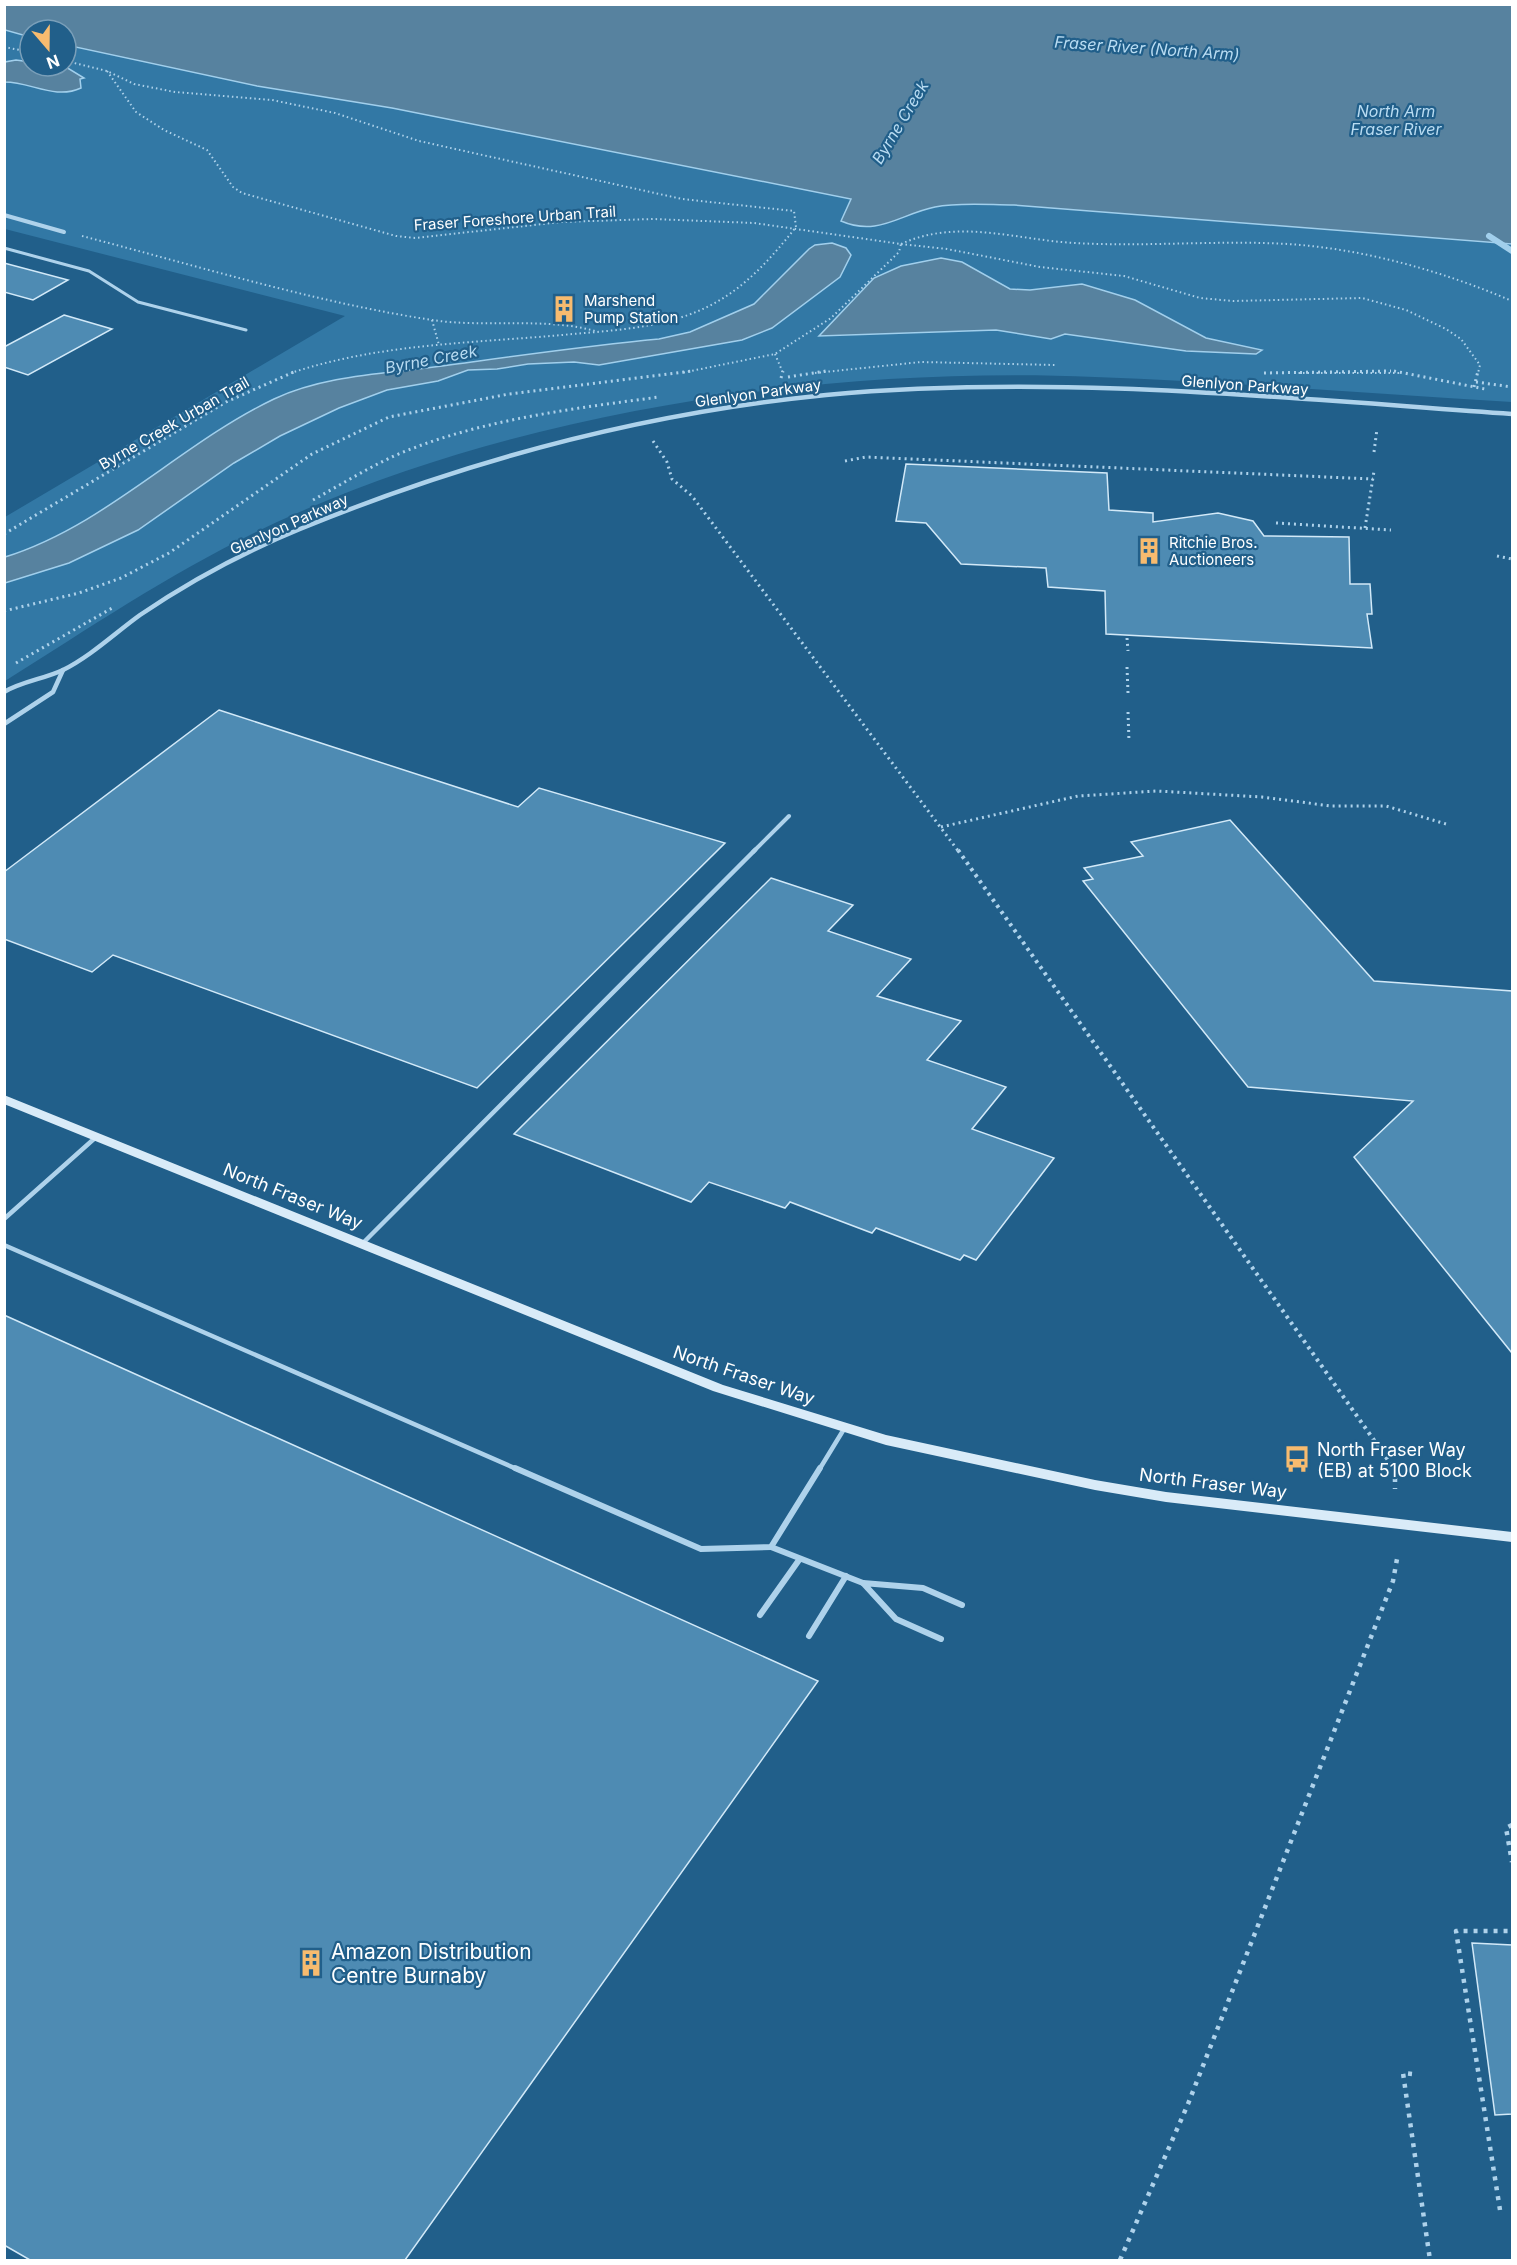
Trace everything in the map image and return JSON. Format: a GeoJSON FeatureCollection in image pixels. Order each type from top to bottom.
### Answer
{"type":"FeatureCollection","features":[{"type":"Feature","properties":{"kind":"street"},"geometry":{"type":"LineString","coordinates":[[4,215],[64,232]]}},
{"type":"Feature","properties":{"kind":"street","name":"Glenlyon Parkway"},"geometry":{"type":"LineString","coordinates":[[4,692],[21,681],[63,670],[151,608],[202,578],[299,530],[470,466],[566,440],[698,413],[836,395],[903,390],[1073,387],[1512,414]]}},
{"type":"Feature","properties":{"kind":"street","name":"Glenlyon Parkway"},"geometry":{"type":"LineString","coordinates":[[4,724],[53,692],[63,670]]}},
{"type":"Feature","properties":{"kind":"street","name":"North Fraser Way"},"geometry":{"type":"LineString","coordinates":[[4,1099],[718,1388],[844,1428],[886,1440],[1095,1485],[1166,1497],[1512,1537]]}},
{"type":"Feature","properties":{"kind":"lane"},"geometry":{"type":"LineString","coordinates":[[4,248],[89,271],[138,302],[246,330]]}},
{"type":"Feature","properties":{"kind":"lane"},"geometry":{"type":"LineString","coordinates":[[363,1243],[789,816]]}},
{"type":"Feature","properties":{"kind":"lane"},"geometry":{"type":"LineString","coordinates":[[4,1219],[98,1136]]}},
{"type":"Feature","properties":{"kind":"lane"},"geometry":{"type":"LineString","coordinates":[[4,1245],[701,1549],[771,1547],[799,1560],[863,1583],[923,1588],[962,1605]]}},
{"type":"Feature","properties":{"kind":"lane"},"geometry":{"type":"LineString","coordinates":[[771,1547],[844,1428]]}},
{"type":"Feature","properties":{"kind":"lane"},"geometry":{"type":"LineString","coordinates":[[760,1615],[799,1560]]}},
{"type":"Feature","properties":{"kind":"lane"},"geometry":{"type":"LineString","coordinates":[[809,1636],[846,1576]]}},
{"type":"Feature","properties":{"kind":"lane"},"geometry":{"type":"LineString","coordinates":[[863,1583],[896,1619],[941,1639]]}},
{"type":"Feature","properties":{"kind":"path"},"geometry":{"type":"LineString","coordinates":[[78,64],[107,71],[134,84],[175,92],[272,100],[335,113],[419,141],[682,200],[794,211],[796,227]]}},
{"type":"Feature","properties":{"kind":"path","name":"Fraser Foreshore Urban Trail"},"geometry":{"type":"LineString","coordinates":[[107,71],[136,112],[164,130],[207,150],[233,187],[242,193],[396,236],[434,237],[561,222],[653,219],[796,227],[947,249],[1040,267],[1124,276],[1200,298],[1233,301],[1347,297],[1384,303],[1406,310],[1461,339],[1480,365],[1476,382]]}},
{"type":"Feature","properties":{"kind":"path","name":"Byrne Creek Urban Trail"},"geometry":{"type":"LineString","coordinates":[[4,534],[209,411],[276,378],[336,361],[440,345],[646,326],[702,310],[731,293],[772,258],[796,227]]}},
{"type":"Feature","properties":{"kind":"path"},"geometry":{"type":"LineString","coordinates":[[4,611],[79,593],[121,578],[169,553],[312,454],[389,417],[509,394],[700,370],[775,354],[831,318],[899,252],[901,244],[913,236],[967,231],[993,232],[1072,243],[1301,245],[1345,252],[1407,267],[1482,288],[1512,301]]}},
{"type":"Feature","properties":{"kind":"path"},"geometry":{"type":"LineString","coordinates":[[64,232],[324,299],[432,320],[481,325],[577,326],[598,332]]}},
{"type":"Feature","properties":{"kind":"path"},"geometry":{"type":"LineString","coordinates":[[432,320],[440,345]]}},
{"type":"Feature","properties":{"kind":"path"},"geometry":{"type":"LineString","coordinates":[[775,354],[783,372],[781,378]]}},
{"type":"Feature","properties":{"kind":"path"},"geometry":{"type":"LineString","coordinates":[[1474,387],[1476,382],[1512,387]]}},
{"type":"Feature","properties":{"kind":"path"},"geometry":{"type":"LineString","coordinates":[[1374,452],[1377,429]]}},
{"type":"Feature","properties":{"kind":"path"},"geometry":{"type":"LineString","coordinates":[[657,446],[672,479],[692,496],[941,827],[1395,1466],[1395,1489]]}},
{"type":"Feature","properties":{"kind":"path"},"geometry":{"type":"LineString","coordinates":[[845,461],[866,457],[1373,479]]}},
{"type":"Feature","properties":{"kind":"path"},"geometry":{"type":"LineString","coordinates":[[1365,528],[1374,471]]}},
{"type":"Feature","properties":{"kind":"path"},"geometry":{"type":"LineString","coordinates":[[1276,523],[1391,530]]}},
{"type":"Feature","properties":{"kind":"path"},"geometry":{"type":"LineString","coordinates":[[1497,556],[1512,559]]}},
{"type":"Feature","properties":{"kind":"path"},"geometry":{"type":"LineString","coordinates":[[1127,638],[1128,651]]}},
{"type":"Feature","properties":{"kind":"path"},"geometry":{"type":"LineString","coordinates":[[1127,667],[1128,693]]}},
{"type":"Feature","properties":{"kind":"path"},"geometry":{"type":"LineString","coordinates":[[1128,712],[1129,742]]}},
{"type":"Feature","properties":{"kind":"path"},"geometry":{"type":"LineString","coordinates":[[941,827],[1078,795],[1157,791],[1273,798],[1331,806],[1386,806],[1446,824]]}},
{"type":"Feature","properties":{"kind":"path"},"geometry":{"type":"LineString","coordinates":[[1120,2260],[1188,2104],[1393,1581],[1397,1559]]}},
{"type":"Feature","properties":{"kind":"path"},"geometry":{"type":"LineString","coordinates":[[1512,1825],[1506,1828],[1512,1862]]}},
{"type":"Feature","properties":{"kind":"path"},"geometry":{"type":"LineString","coordinates":[[1500,2210],[1456,1932],[1512,1931]]}},
{"type":"Feature","properties":{"kind":"path"},"geometry":{"type":"LineString","coordinates":[[1412,2074],[1403,2073],[1430,2260]]}},
{"type":"Feature","properties":{"kind":"shaded area"},"geometry":{"type":"Polygon","coordinates":[[[5,12],[36,18],[18,18],[18,21],[5,12]]]}},
{"type":"Feature","properties":{"kind":"shaded area"},"geometry":{"type":"Polygon","coordinates":[[[78,26],[902,188],[1512,215],[1512,402],[1147,379],[993,375],[888,379],[783,389],[677,403],[573,424],[471,451],[372,483],[277,522],[172,577],[5,681],[5,517],[345,316],[5,229],[5,30],[18,34],[18,78],[78,78],[78,26]]]}},
{"type":"Feature","properties":{"kind":"water","name":"North Arm Fraser River"},"geometry":{"type":"Polygon","coordinates":[[[4,5],[1512,5],[1512,244],[1014,205],[944,205],[922,210],[889,223],[866,227],[841,221],[851,199],[392,108],[257,86],[78,48],[78,18],[18,18],[18,34],[5,30],[4,5]]]}},
{"type":"Feature","properties":{"kind":"water"},"geometry":{"type":"Polygon","coordinates":[[[18,60],[18,78],[78,78],[78,74],[84,78],[80,79],[81,88],[62,92],[5,82],[5,62],[18,60]]]}},
{"type":"Feature","properties":{"kind":"water"},"geometry":{"type":"Polygon","coordinates":[[[832,243],[846,248],[851,255],[840,277],[772,328],[742,340],[599,365],[574,362],[468,370],[438,381],[387,390],[339,408],[280,436],[234,463],[138,530],[69,563],[5,583],[5,557],[76,526],[206,438],[240,417],[293,391],[352,377],[659,339],[690,332],[754,304],[809,249],[815,245],[832,243]]]}},
{"type":"Feature","properties":{"kind":"water"},"geometry":{"type":"Polygon","coordinates":[[[941,258],[962,262],[1010,289],[1030,290],[1082,284],[1135,300],[1206,338],[1262,350],[1256,354],[1186,351],[1065,334],[1051,339],[996,330],[819,336],[874,278],[901,266],[941,258]]]}},
{"type":"Feature","properties":{"kind":"building"},"geometry":{"type":"Polygon","coordinates":[[[4,263],[68,280],[33,300],[4,292],[4,263]]]}},
{"type":"Feature","properties":{"kind":"building"},"geometry":{"type":"Polygon","coordinates":[[[64,315],[112,329],[28,375],[4,367],[4,347],[64,315]]]}},
{"type":"Feature","properties":{"kind":"building","name":"Ritchie Bros. Auctioneers"},"geometry":{"type":"Polygon","coordinates":[[[906,464],[1107,473],[1109,510],[1153,513],[1153,522],[1218,513],[1253,521],[1264,536],[1349,537],[1350,584],[1370,584],[1372,614],[1367,614],[1372,648],[1106,634],[1105,591],[1048,587],[1046,568],[961,564],[926,523],[896,521],[906,464]]]}},
{"type":"Feature","properties":{"kind":"building"},"geometry":{"type":"Polygon","coordinates":[[[219,710],[518,807],[539,788],[725,843],[477,1088],[113,955],[92,972],[4,939],[4,872],[219,710]]]}},
{"type":"Feature","properties":{"kind":"building"},"geometry":{"type":"Polygon","coordinates":[[[1230,820],[1374,981],[1512,991],[1512,1353],[1354,1157],[1413,1101],[1248,1087],[1083,881],[1093,879],[1084,868],[1143,856],[1131,842],[1230,820]]]}},
{"type":"Feature","properties":{"kind":"building"},"geometry":{"type":"Polygon","coordinates":[[[771,878],[853,905],[828,931],[911,959],[877,996],[961,1021],[927,1060],[1006,1087],[972,1129],[1054,1158],[976,1260],[964,1255],[960,1260],[876,1228],[872,1233],[790,1202],[785,1208],[709,1182],[691,1202],[514,1134],[771,878]]]}},
{"type":"Feature","properties":{"kind":"building","name":"Amazon Distribution Centre Burnaby"},"geometry":{"type":"Polygon","coordinates":[[[4,1315],[818,1681],[405,2260],[30,2260],[4,2245],[4,1315]]]}},
{"type":"Feature","properties":{"kind":"building"},"geometry":{"type":"Polygon","coordinates":[[[1472,1943],[1512,1945],[1512,2114],[1495,2115],[1472,1943]]]}},
{"type":"Feature","properties":{"kind":"waterway"},"geometry":{"type":"LineString","coordinates":[[1489,236],[1512,251]]}},
{"type":"Feature","properties":{"kind":"place","name":"Marshend Pump Station"},"geometry":{"type":"Point","coordinates":[564,309]}},
{"type":"Feature","properties":{"kind":"place","name":"Ritchie Bros. Auctioneers"},"geometry":{"type":"Point","coordinates":[1149,551]}},
{"type":"Feature","properties":{"kind":"place","name":"North Fraser Way (EB) at 5100 Block"},"geometry":{"type":"Point","coordinates":[1297,1459]}},
{"type":"Feature","properties":{"kind":"place","name":"Amazon Distribution Centre Burnaby"},"geometry":{"type":"Point","coordinates":[311,1963]}},
{"type":"Feature","properties":{"kind":"water label","name":"Fraser River (North Arm)"},"geometry":{"type":"Point","coordinates":[1147,48]}},
{"type":"Feature","properties":{"kind":"water label","name":"Byrne Creek"},"geometry":{"type":"Point","coordinates":[900,122]}},
{"type":"Feature","properties":{"kind":"water label","name":"Byrne Creek"},"geometry":{"type":"Point","coordinates":[431,359]}}]}
